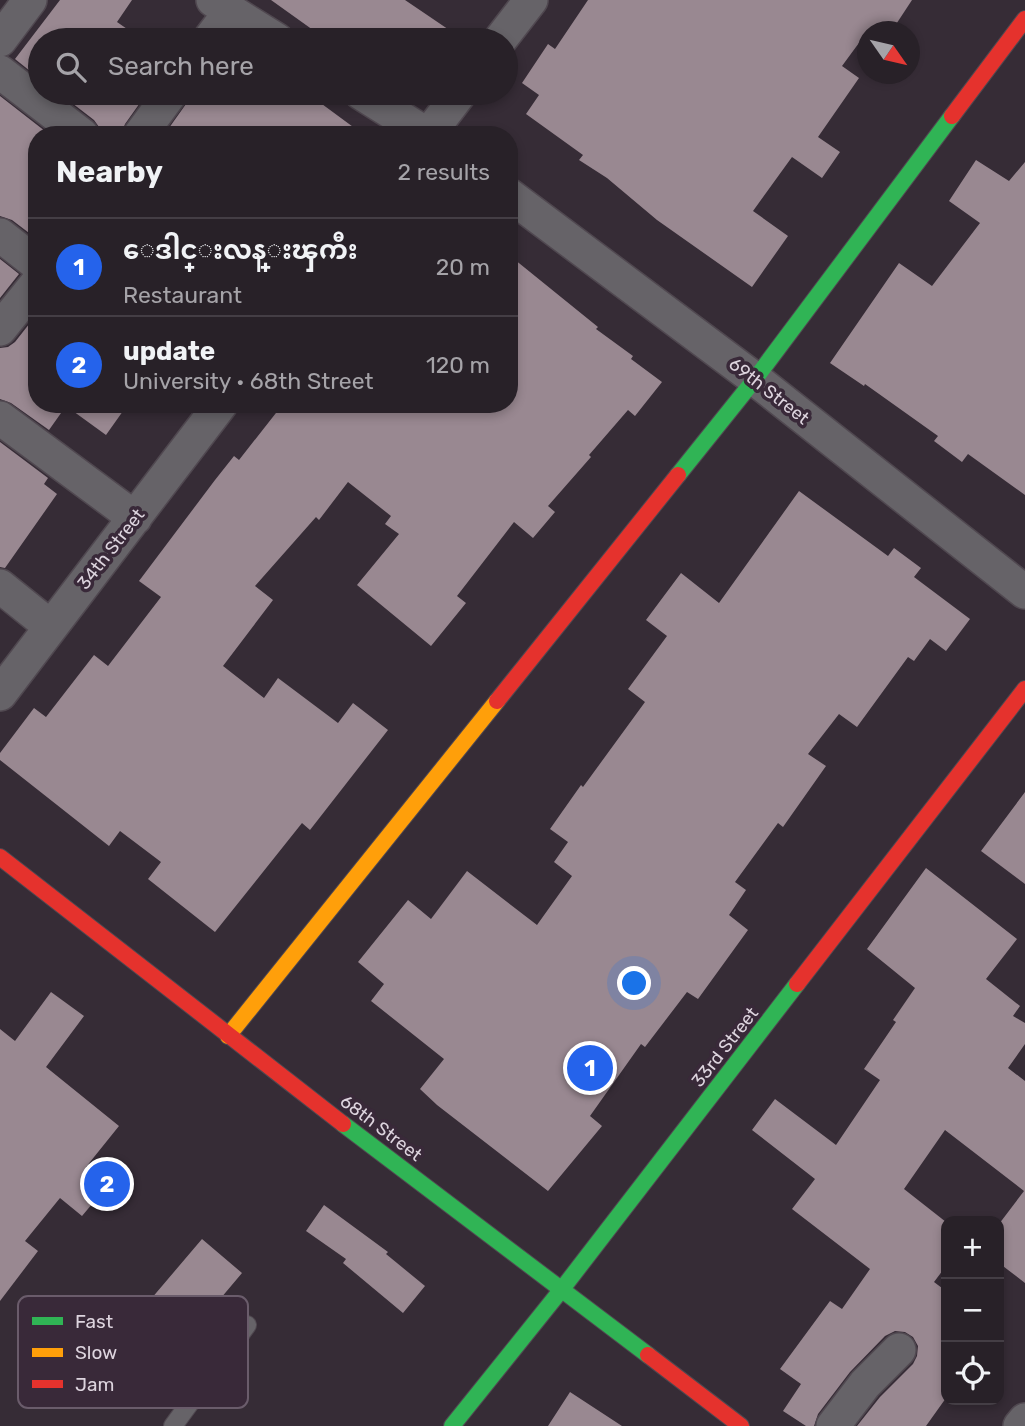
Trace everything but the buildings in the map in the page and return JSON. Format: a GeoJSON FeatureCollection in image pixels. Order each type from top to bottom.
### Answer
{"type":"FeatureCollection","features":[{"type":"Feature","properties":{"kind":"street"},"geometry":{"type":"LineString","coordinates":[[0,40],[30,0]]}},
{"type":"Feature","properties":{"kind":"street"},"geometry":{"type":"LineString","coordinates":[[509,28],[531,0]]}},
{"type":"Feature","properties":{"kind":"street"},"geometry":{"type":"LineString","coordinates":[[214,28],[222,6],[258,28]]}},
{"type":"Feature","properties":{"kind":"street"},"geometry":{"type":"LineString","coordinates":[[228,1036],[755,379],[1025,19]]}},
{"type":"Feature","properties":{"kind":"street"},"geometry":{"type":"LineString","coordinates":[[0,72],[28,94]]}},
{"type":"Feature","properties":{"kind":"street"},"geometry":{"type":"LineString","coordinates":[[43,105],[70,126]]}},
{"type":"Feature","properties":{"kind":"street"},"geometry":{"type":"LineString","coordinates":[[147,126],[162,105]]}},
{"type":"Feature","properties":{"kind":"street"},"geometry":{"type":"LineString","coordinates":[[380,105],[414,126]]}},
{"type":"Feature","properties":{"kind":"street"},"geometry":{"type":"LineString","coordinates":[[435,126],[451,105]]}},
{"type":"Feature","properties":{"kind":"street","name":"69th Street"},"geometry":{"type":"LineString","coordinates":[[518,202],[755,379],[1025,592]]}},
{"type":"Feature","properties":{"kind":"street"},"geometry":{"type":"LineString","coordinates":[[0,236],[28,257]]}},
{"type":"Feature","properties":{"kind":"street"},"geometry":{"type":"LineString","coordinates":[[0,330],[28,294]]}},
{"type":"Feature","properties":{"kind":"street","name":"34th Street"},"geometry":{"type":"LineString","coordinates":[[0,694],[214,413]]}},
{"type":"Feature","properties":{"kind":"street"},"geometry":{"type":"LineString","coordinates":[[0,418],[135,518]]}},
{"type":"Feature","properties":{"kind":"street"},"geometry":{"type":"LineString","coordinates":[[0,586],[51,627]]}},
{"type":"Feature","properties":{"kind":"street","name":"33rd Street"},"geometry":{"type":"LineString","coordinates":[[452,1426],[562,1289],[1025,689]]}},
{"type":"Feature","properties":{"kind":"street","name":"68th Street"},"geometry":{"type":"LineString","coordinates":[[0,857],[228,1036],[741,1426]]}},
{"type":"Feature","properties":{"kind":"street"},"geometry":{"type":"LineString","coordinates":[[833,1426],[865,1384],[899,1350]]}},
{"type":"Feature","properties":{"kind":"street"},"geometry":{"type":"LineString","coordinates":[[1020,1426],[1025,1420]]}},
{"type":"Feature","properties":{"kind":"lane"},"geometry":{"type":"LineString","coordinates":[[173,1426],[186,1408]]}},
{"type":"Feature","properties":{"kind":"traffic: fast"},"geometry":{"type":"LineString","coordinates":[[678,475],[755,379],[952,116]]}},
{"type":"Feature","properties":{"kind":"traffic: fast"},"geometry":{"type":"LineString","coordinates":[[452,1426],[562,1289],[797,984]]}},
{"type":"Feature","properties":{"kind":"traffic: fast"},"geometry":{"type":"LineString","coordinates":[[343,1124],[648,1355]]}},
{"type":"Feature","properties":{"kind":"traffic: slow"},"geometry":{"type":"LineString","coordinates":[[228,1036],[497,701]]}},
{"type":"Feature","properties":{"kind":"traffic: jam"},"geometry":{"type":"LineString","coordinates":[[952,116],[1025,19]]}},
{"type":"Feature","properties":{"kind":"traffic: jam"},"geometry":{"type":"LineString","coordinates":[[497,701],[678,475]]}},
{"type":"Feature","properties":{"kind":"traffic: jam"},"geometry":{"type":"LineString","coordinates":[[797,984],[1025,689]]}},
{"type":"Feature","properties":{"kind":"traffic: jam"},"geometry":{"type":"LineString","coordinates":[[0,857],[343,1124]]}},
{"type":"Feature","properties":{"kind":"traffic: jam"},"geometry":{"type":"LineString","coordinates":[[648,1355],[741,1426]]}},
{"type":"Feature","properties":{"kind":"place","name":"ေဒါင္းလန္းၾကီး"},"geometry":{"type":"Point","coordinates":[590,1068]}},
{"type":"Feature","properties":{"kind":"place","name":"update"},"geometry":{"type":"Point","coordinates":[107,1184]}}]}
